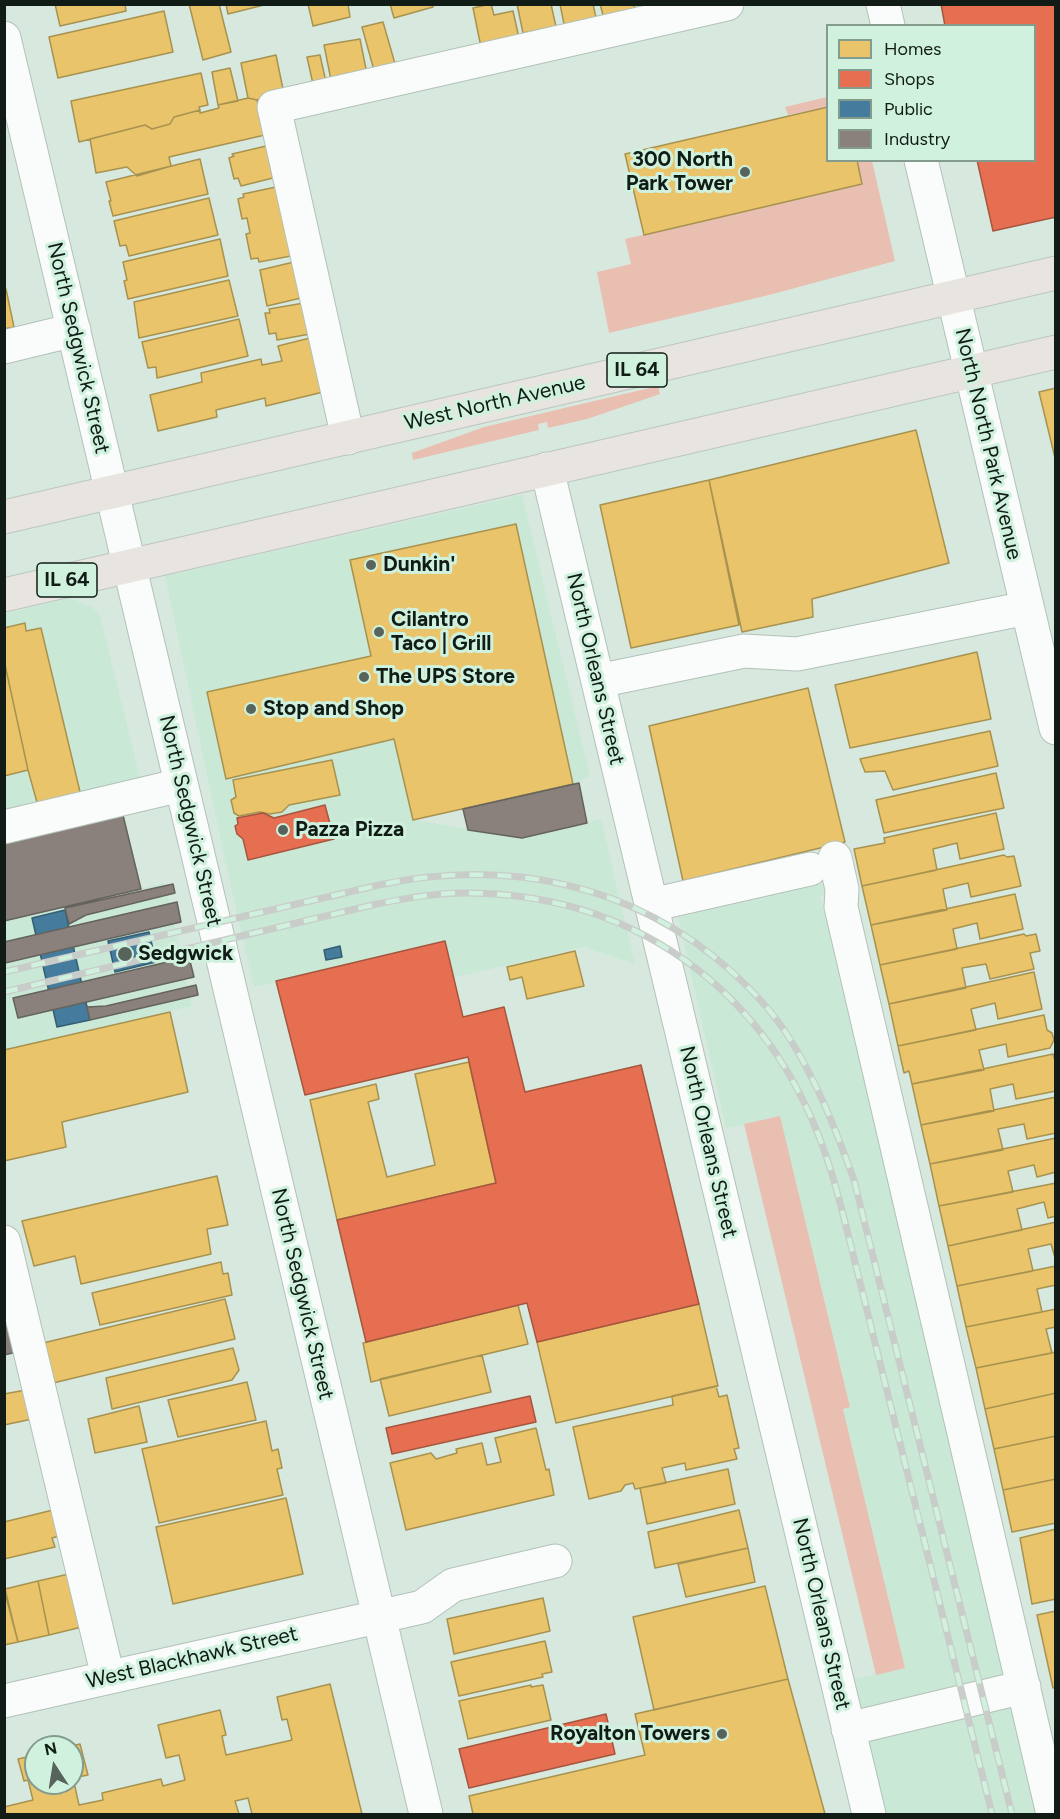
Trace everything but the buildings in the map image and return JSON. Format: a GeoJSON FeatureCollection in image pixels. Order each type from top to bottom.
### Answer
{"type":"FeatureCollection","features":[{"type":"Feature","properties":{"kind":"main road","name":"West North Avenue"},"geometry":{"type":"LineString","coordinates":[[4,517],[1056,273]]}},
{"type":"Feature","properties":{"kind":"main road","name":"IL 64"},"geometry":{"type":"LineString","coordinates":[[4,594],[1056,352]]}},
{"type":"Feature","properties":{"kind":"street"},"geometry":{"type":"LineString","coordinates":[[348,438],[274,107],[727,4]]}},
{"type":"Feature","properties":{"kind":"street"},"geometry":{"type":"LineString","coordinates":[[884,4],[888,24]]}},
{"type":"Feature","properties":{"kind":"street","name":"North Sedgwick Street"},"geometry":{"type":"LineString","coordinates":[[4,38],[426,1815]]}},
{"type":"Feature","properties":{"kind":"street","name":"North North Park Avenue"},"geometry":{"type":"LineString","coordinates":[[921,162],[1056,728]]}},
{"type":"Feature","properties":{"kind":"street"},"geometry":{"type":"LineString","coordinates":[[4,347],[74,330]]}},
{"type":"Feature","properties":{"kind":"street","name":"North Orleans Street"},"geometry":{"type":"LineString","coordinates":[[547,469],[868,1815]]}},
{"type":"Feature","properties":{"kind":"street"},"geometry":{"type":"LineString","coordinates":[[598,681],[744,651],[797,654],[1027,608]]}},
{"type":"Feature","properties":{"kind":"street"},"geometry":{"type":"LineString","coordinates":[[4,826],[181,784]]}},
{"type":"Feature","properties":{"kind":"street"},"geometry":{"type":"LineString","coordinates":[[651,904],[822,864],[842,889],[841,907],[1053,1815]]}},
{"type":"Feature","properties":{"kind":"street"},"geometry":{"type":"LineString","coordinates":[[4,1242],[108,1677]]}},
{"type":"Feature","properties":{"kind":"street","name":"West Blackhawk Street"},"geometry":{"type":"LineString","coordinates":[[4,1701],[422,1607],[453,1585],[555,1561]]}},
{"type":"Feature","properties":{"kind":"street"},"geometry":{"type":"LineString","coordinates":[[848,1729],[1024,1687]]}},
{"type":"Feature","properties":{"kind":"shaded area"},"geometry":{"type":"Polygon","coordinates":[[[826,97],[826,107],[788,115],[785,107],[826,97]]]}},
{"type":"Feature","properties":{"kind":"shaded area"},"geometry":{"type":"Polygon","coordinates":[[[857,162],[872,162],[895,261],[769,295],[609,333],[597,272],[631,264],[625,239],[862,184],[857,162]]]}},
{"type":"Feature","properties":{"kind":"shaded area"},"geometry":{"type":"Polygon","coordinates":[[[658,386],[660,394],[587,419],[548,428],[547,422],[538,424],[539,430],[413,460],[412,453],[484,427],[658,386]]]}},
{"type":"Feature","properties":{"kind":"shaded area"},"geometry":{"type":"Polygon","coordinates":[[[522,495],[590,776],[573,784],[415,820],[522,838],[601,819],[635,964],[584,947],[453,978],[444,941],[254,987],[165,576],[522,495]]]}},
{"type":"Feature","properties":{"kind":"shaded area"},"geometry":{"type":"Polygon","coordinates":[[[69,598],[91,606],[100,616],[144,794],[5,827],[4,614],[69,598]]]}},
{"type":"Feature","properties":{"kind":"shaded area"},"geometry":{"type":"Polygon","coordinates":[[[165,883],[192,1006],[5,1050],[4,921],[165,883]]]}},
{"type":"Feature","properties":{"kind":"shaded area"},"geometry":{"type":"Polygon","coordinates":[[[826,883],[829,894],[820,896],[1038,1814],[886,1814],[854,1679],[905,1668],[843,1408],[850,1406],[780,1116],[726,1128],[678,917],[826,883]]]}},
{"type":"Feature","properties":{"kind":"shaded area"},"geometry":{"type":"Polygon","coordinates":[[[780,1116],[850,1407],[843,1409],[905,1668],[876,1675],[744,1124],[780,1116]]]}},
{"type":"Feature","properties":{"kind":"railway"},"geometry":{"type":"LineString","coordinates":[[4,972],[379,885],[427,877],[474,875],[521,877],[566,885],[610,898],[652,917],[693,941],[731,971],[769,1010],[799,1054],[825,1106],[854,1180],[1012,1814]]}},
{"type":"Feature","properties":{"kind":"railway"},"geometry":{"type":"LineString","coordinates":[[4,992],[377,904],[447,893],[529,898],[584,911],[635,931],[682,958],[724,993],[761,1034],[793,1081],[828,1161],[847,1228],[992,1814]]}},
{"type":"Feature","properties":{"kind":"place","name":"300 North Park Tower"},"geometry":{"type":"Point","coordinates":[745,172]}},
{"type":"Feature","properties":{"kind":"place","name":"Dunkin'"},"geometry":{"type":"Point","coordinates":[371,565]}},
{"type":"Feature","properties":{"kind":"place","name":"Cilantro Taco | Grill"},"geometry":{"type":"Point","coordinates":[379,632]}},
{"type":"Feature","properties":{"kind":"place","name":"The UPS Store"},"geometry":{"type":"Point","coordinates":[364,677]}},
{"type":"Feature","properties":{"kind":"place","name":"Stop and Shop"},"geometry":{"type":"Point","coordinates":[251,709]}},
{"type":"Feature","properties":{"kind":"place","name":"Pazza Pizza"},"geometry":{"type":"Point","coordinates":[283,830]}},
{"type":"Feature","properties":{"kind":"place","name":"Sedgwick"},"geometry":{"type":"Point","coordinates":[125,954]}},
{"type":"Feature","properties":{"kind":"place","name":"Royalton Towers"},"geometry":{"type":"Point","coordinates":[722,1734]}}]}
